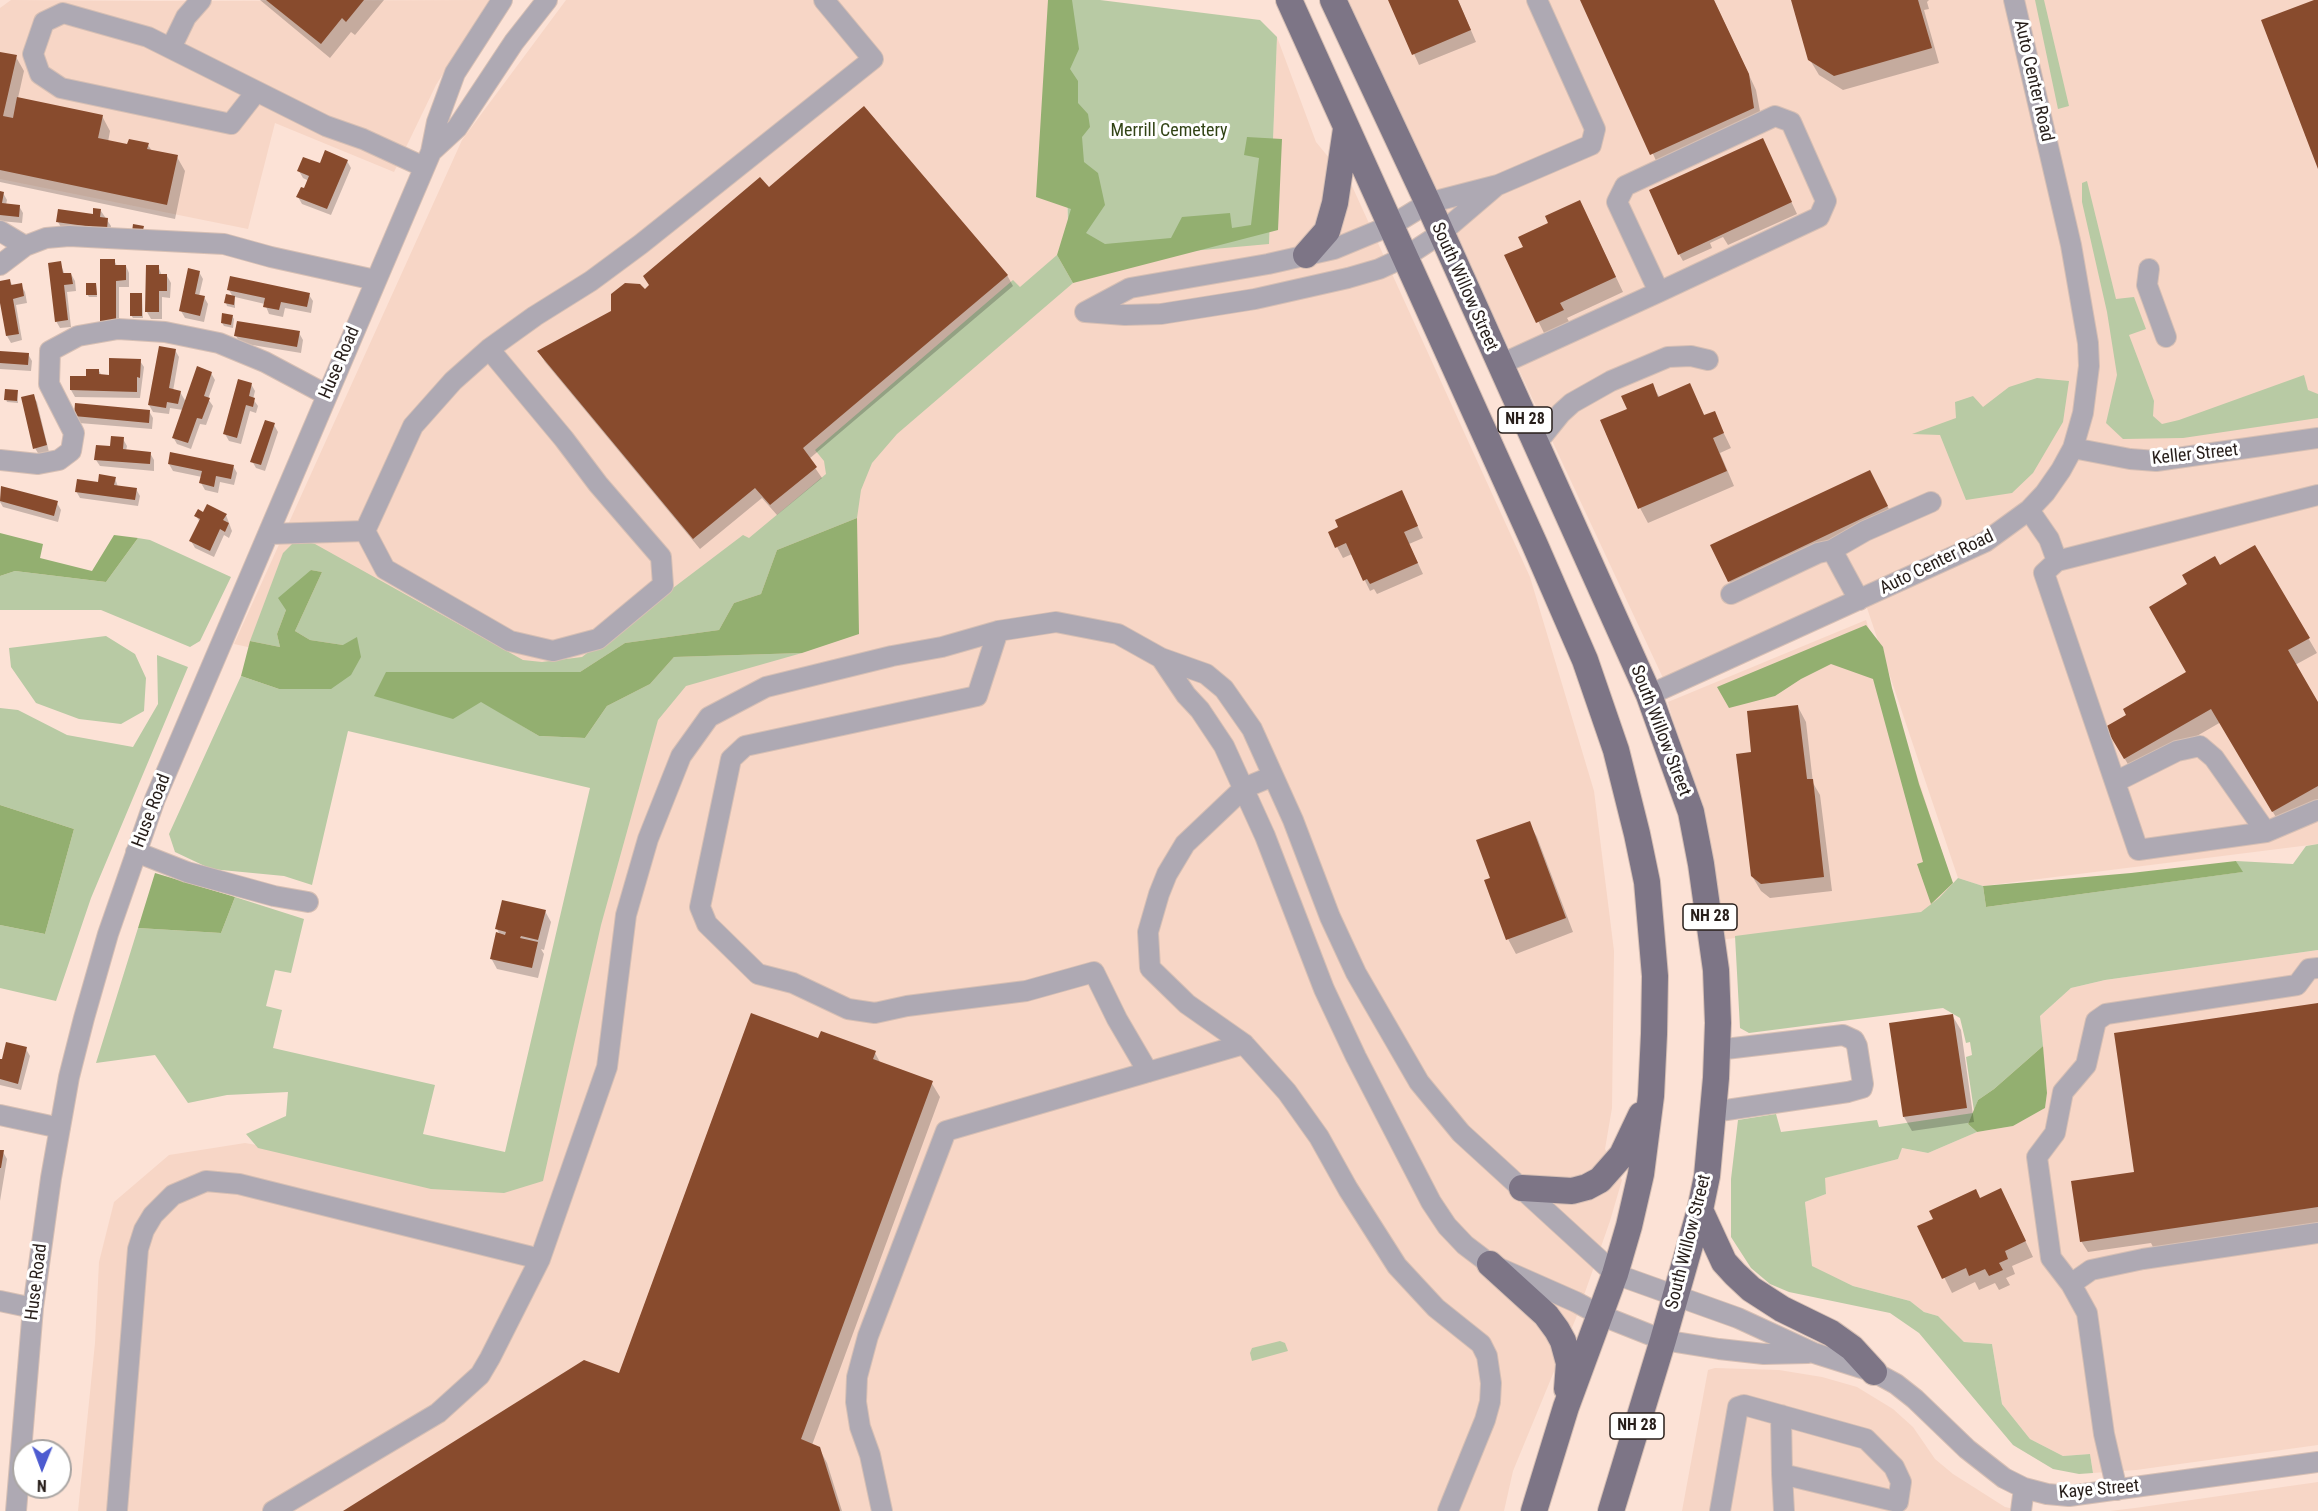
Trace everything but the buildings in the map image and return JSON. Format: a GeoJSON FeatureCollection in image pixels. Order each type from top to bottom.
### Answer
{"type":"FeatureCollection","features":[{"type":"Feature","properties":{"kind":"main road","name":"South Willow Street"},"geometry":{"type":"LineString","coordinates":[[1332,0],[1428,203],[1649,695],[1691,812],[1701,864],[1716,970],[1718,1050],[1707,1176],[1676,1297],[1611,1511]]}},
{"type":"Feature","properties":{"kind":"main road","name":"NH 28"},"geometry":{"type":"LineString","coordinates":[[1284,1],[1392,225],[1585,660],[1616,750],[1647,882],[1655,976],[1651,1096],[1641,1174],[1615,1274],[1566,1407],[1534,1511]]}},
{"type":"Feature","properties":{"kind":"main road"},"geometry":{"type":"LineString","coordinates":[[1306,255],[1327,231],[1335,203],[1346,129]]}},
{"type":"Feature","properties":{"kind":"main road"},"geometry":{"type":"LineString","coordinates":[[1522,1188],[1572,1191],[1600,1180],[1622,1155],[1651,1096]]}},
{"type":"Feature","properties":{"kind":"main road"},"geometry":{"type":"LineString","coordinates":[[1700,1210],[1724,1262],[1751,1289],[1782,1309],[1832,1333],[1852,1348],[1874,1372]]}},
{"type":"Feature","properties":{"kind":"main road"},"geometry":{"type":"LineString","coordinates":[[1490,1264],[1546,1315],[1563,1341],[1569,1363],[1566,1407]]}},
{"type":"Feature","properties":{"kind":"street"},"geometry":{"type":"LineString","coordinates":[[171,48],[186,17],[201,0]]}},
{"type":"Feature","properties":{"kind":"street","name":"Huse Road"},"geometry":{"type":"LineString","coordinates":[[16,1511],[33,1308],[60,1128],[84,1018],[108,934],[136,852],[183,732],[427,159],[455,73],[502,0]]}},
{"type":"Feature","properties":{"kind":"street","name":"Huse Road"},"geometry":{"type":"LineString","coordinates":[[427,159],[457,128],[514,42],[548,0]]}},
{"type":"Feature","properties":{"kind":"street"},"geometry":{"type":"LineString","coordinates":[[365,531],[413,426],[453,381],[489,349],[535,316],[591,281],[641,244],[873,59],[824,0]]}},
{"type":"Feature","properties":{"kind":"street"},"geometry":{"type":"LineString","coordinates":[[1498,184],[1440,234],[1405,257],[1379,269],[1348,279],[1255,299],[1161,314],[1125,315],[1085,312],[1130,288],[1334,249],[1392,225],[1428,203],[1498,184],[1592,146],[1594,129],[1537,0]]}},
{"type":"Feature","properties":{"kind":"street","name":"Auto Center Road"},"geometry":{"type":"LineString","coordinates":[[1649,695],[1985,542],[2029,510],[2045,493],[2073,448],[2087,389],[2089,366],[2086,332],[2071,245],[2014,0]]}},
{"type":"Feature","properties":{"kind":"street"},"geometry":{"type":"LineString","coordinates":[[256,92],[231,124],[61,88],[40,74],[33,54],[44,22],[63,13],[148,38],[326,126],[363,140],[427,159]]}},
{"type":"Feature","properties":{"kind":"street"},"geometry":{"type":"LineString","coordinates":[[1499,365],[1659,292],[1819,217],[1826,201],[1791,122],[1774,117],[1625,186],[1617,202],[1659,292]]}},
{"type":"Feature","properties":{"kind":"street"},"geometry":{"type":"LineString","coordinates":[[0,231],[25,246]]}},
{"type":"Feature","properties":{"kind":"street"},"geometry":{"type":"LineString","coordinates":[[0,265],[25,246],[46,238],[69,236],[224,244],[375,280]]}},
{"type":"Feature","properties":{"kind":"street"},"geometry":{"type":"LineString","coordinates":[[2150,269],[2147,285],[2166,337]]}},
{"type":"Feature","properties":{"kind":"street"},"geometry":{"type":"LineString","coordinates":[[0,460],[38,464],[58,460],[71,451],[74,433],[49,384],[50,351],[78,336],[118,329],[165,332],[219,343],[265,362],[327,395]]}},
{"type":"Feature","properties":{"kind":"street"},"geometry":{"type":"LineString","coordinates":[[365,531],[385,569],[510,641],[553,651],[598,639],[663,585],[661,557],[598,484],[564,439],[489,349]]}},
{"type":"Feature","properties":{"kind":"street"},"geometry":{"type":"LineString","coordinates":[[1536,444],[1572,403],[1611,381],[1668,357],[1691,356],[1708,360]]}},
{"type":"Feature","properties":{"kind":"street","name":"Keller Street"},"geometry":{"type":"LineString","coordinates":[[2073,448],[2130,459],[2156,461],[2318,438]]}},
{"type":"Feature","properties":{"kind":"street"},"geometry":{"type":"LineString","coordinates":[[2318,495],[2057,561],[2044,573],[2138,850],[2266,832],[2318,810]]}},
{"type":"Feature","properties":{"kind":"street"},"geometry":{"type":"LineString","coordinates":[[1731,594],[1818,553],[1832,550],[1865,531],[1931,502]]}},
{"type":"Feature","properties":{"kind":"street"},"geometry":{"type":"LineString","coordinates":[[2029,510],[2049,539],[2057,561]]}},
{"type":"Feature","properties":{"kind":"street"},"geometry":{"type":"LineString","coordinates":[[269,534],[365,531]]}},
{"type":"Feature","properties":{"kind":"street"},"geometry":{"type":"LineString","coordinates":[[1832,550],[1859,600]]}},
{"type":"Feature","properties":{"kind":"street"},"geometry":{"type":"LineString","coordinates":[[273,1511],[438,1413],[480,1375],[513,1316],[540,1259],[607,1068],[626,915],[648,838],[681,756],[709,717],[766,687],[892,656],[942,647],[998,631],[1056,622],[1118,634],[1161,658],[1206,674],[1224,689],[1252,729],[1293,820],[1347,954],[1394,1042],[1419,1082],[1461,1133],[1615,1274]]}},
{"type":"Feature","properties":{"kind":"street"},"geometry":{"type":"LineString","coordinates":[[998,631],[977,696],[745,746],[731,759],[700,907],[707,924],[758,974],[793,983],[848,1009],[875,1013],[907,1006],[1026,991],[1094,972],[1117,1019],[1148,1072]]}},
{"type":"Feature","properties":{"kind":"street","name":"Kaye Street"},"geometry":{"type":"LineString","coordinates":[[1161,658],[1224,746],[1265,836],[1324,989],[1356,1057],[1431,1202],[1459,1239],[1490,1264],[1600,1315],[1663,1340],[1764,1354],[1814,1353]]}},
{"type":"Feature","properties":{"kind":"street"},"geometry":{"type":"LineString","coordinates":[[2115,782],[2177,751],[2200,746],[2214,758],[2266,832]]}},
{"type":"Feature","properties":{"kind":"street"},"geometry":{"type":"LineString","coordinates":[[1273,776],[1244,788],[1185,844],[1167,874],[1148,932],[1150,968],[1186,1004],[1244,1044],[1287,1092],[1319,1137],[1348,1189],[1397,1266],[1436,1308],[1480,1344],[1487,1356],[1491,1383],[1490,1402],[1485,1420],[1448,1511]]}},
{"type":"Feature","properties":{"kind":"street"},"geometry":{"type":"LineString","coordinates":[[136,852],[187,872],[274,896],[308,902]]}},
{"type":"Feature","properties":{"kind":"street"},"geometry":{"type":"LineString","coordinates":[[2117,1490],[2104,1434],[2086,1313],[2071,1284],[2051,1258],[2037,1158],[2055,1133],[2063,1092],[2086,1065],[2096,1021],[2106,1014],[2297,985],[2309,969],[2318,968]]}},
{"type":"Feature","properties":{"kind":"street"},"geometry":{"type":"LineString","coordinates":[[1713,1112],[1848,1092],[1862,1088],[1863,1084],[1857,1046],[1854,1040],[1843,1035],[1718,1050]]}},
{"type":"Feature","properties":{"kind":"street"},"geometry":{"type":"LineString","coordinates":[[882,1511],[870,1455],[860,1427],[856,1402],[857,1377],[868,1336],[946,1131],[1244,1044]]}},
{"type":"Feature","properties":{"kind":"street"},"geometry":{"type":"LineString","coordinates":[[0,1115],[60,1128]]}},
{"type":"Feature","properties":{"kind":"street"},"geometry":{"type":"LineString","coordinates":[[117,1511],[138,1249],[144,1230],[153,1215],[173,1195],[206,1181],[238,1184],[540,1259]]}},
{"type":"Feature","properties":{"kind":"street"},"geometry":{"type":"LineString","coordinates":[[2071,1284],[2091,1270],[2133,1261],[2318,1233]]}},
{"type":"Feature","properties":{"kind":"street","name":"Kaye Street"},"geometry":{"type":"LineString","coordinates":[[1615,1274],[1738,1318],[1814,1353],[1874,1372],[1896,1384],[1915,1399],[1967,1449],[2004,1478],[2024,1488],[2047,1494],[2069,1496],[2318,1462]]}},
{"type":"Feature","properties":{"kind":"street"},"geometry":{"type":"LineString","coordinates":[[0,1301],[33,1308]]}},
{"type":"Feature","properties":{"kind":"street"},"geometry":{"type":"LineString","coordinates":[[1720,1511],[1738,1407],[1744,1405],[1866,1439],[1894,1467],[1901,1482],[1898,1502],[1782,1474]]}},
{"type":"Feature","properties":{"kind":"street"},"geometry":{"type":"LineString","coordinates":[[1780,1415],[1784,1511]]}},
{"type":"Feature","properties":{"kind":"street"},"geometry":{"type":"LineString","coordinates":[[2020,1511],[2024,1488]]}},
{"type":"Feature","properties":{"kind":"shaded area"},"geometry":{"type":"Polygon","coordinates":[[[11,0],[489,0],[436,85],[394,172],[275,123],[248,229],[0,179],[0,8],[11,0]]]}},
{"type":"Feature","properties":{"kind":"shaded area"},"geometry":{"type":"Polygon","coordinates":[[[566,0],[1060,0],[1069,261],[1269,243],[1277,37],[1316,142],[1352,186],[1530,577],[1594,791],[1614,951],[1612,1108],[1605,1149],[1622,1180],[1576,1318],[1513,1471],[1504,1511],[78,1511],[95,1343],[99,1262],[114,1202],[169,1155],[245,1143],[458,1179],[524,1174],[614,672],[404,681],[234,644],[462,140],[566,0]]]}},
{"type":"Feature","properties":{"kind":"shaded area"},"geometry":{"type":"Polygon","coordinates":[[[1346,0],[2318,0],[2318,844],[1983,886],[1958,878],[1867,608],[1663,678],[1346,0]]]}},
{"type":"Feature","properties":{"kind":"shaded area"},"geometry":{"type":"Polygon","coordinates":[[[1866,620],[1955,891],[1943,910],[1720,940],[1699,821],[1668,702],[1866,620]]]}},
{"type":"Feature","properties":{"kind":"shaded area"},"geometry":{"type":"Polygon","coordinates":[[[2318,950],[2318,1445],[2136,1470],[2093,1473],[2090,1454],[2063,1456],[2030,1439],[2002,1404],[1992,1344],[1964,1342],[1938,1316],[1924,1312],[1910,1301],[1853,1286],[1812,1267],[1805,1202],[1826,1194],[1824,1178],[1898,1159],[1901,1148],[1928,1153],[1977,1132],[2013,1126],[2045,1108],[2047,1093],[2040,1016],[2071,988],[2105,980],[2318,950]]]}},
{"type":"Feature","properties":{"kind":"shaded area"},"geometry":{"type":"Polygon","coordinates":[[[1715,1368],[1779,1370],[1822,1377],[1857,1387],[1893,1409],[1913,1427],[1935,1459],[1953,1474],[2005,1507],[2023,1511],[1682,1511],[1708,1370],[1715,1368]]]}},
{"type":"Feature","properties":{"kind":"shaded area"},"geometry":{"type":"Polygon","coordinates":[[[2318,1482],[2318,1511],[2110,1511],[2135,1508],[2318,1482]]]}},
{"type":"Feature","properties":{"kind":"green space"},"geometry":{"type":"Polygon","coordinates":[[[1048,0],[1072,0],[1079,49],[1070,69],[1078,81],[1078,103],[1088,114],[1090,127],[1082,137],[1084,162],[1098,173],[1105,205],[1086,233],[1105,244],[1171,238],[1182,217],[1230,213],[1232,228],[1251,225],[1259,158],[1244,155],[1247,137],[1282,139],[1278,230],[1073,283],[1057,255],[1071,209],[1036,197],[1048,0]]]}},
{"type":"Feature","properties":{"kind":"green space","name":"Merrill Cemetery"},"geometry":{"type":"Polygon","coordinates":[[[1062,0],[1100,0],[1260,20],[1277,37],[1269,244],[1069,262],[1062,0]]]}},
{"type":"Feature","properties":{"kind":"green space"},"geometry":{"type":"Polygon","coordinates":[[[2035,0],[2044,0],[2069,106],[2058,109],[2035,0]]]}},
{"type":"Feature","properties":{"kind":"green space"},"geometry":{"type":"Polygon","coordinates":[[[2087,181],[2116,299],[2134,297],[2146,329],[2129,335],[2154,401],[2153,416],[2162,424],[2179,420],[2304,375],[2308,390],[2318,394],[2318,418],[2183,438],[2123,439],[2106,423],[2117,375],[2107,312],[2082,202],[2082,183],[2087,181]]]}},
{"type":"Feature","properties":{"kind":"green space"},"geometry":{"type":"Polygon","coordinates":[[[1057,255],[1073,283],[897,434],[872,463],[861,490],[857,518],[777,550],[761,594],[734,603],[719,630],[625,643],[580,672],[386,673],[481,701],[539,736],[585,738],[607,706],[650,684],[674,657],[802,653],[686,686],[658,720],[601,925],[543,1181],[504,1193],[431,1189],[258,1148],[246,1134],[286,1116],[288,1092],[227,1095],[188,1103],[155,1055],[96,1063],[138,928],[221,933],[235,897],[304,919],[291,973],[275,970],[266,1006],[282,1010],[273,1048],[435,1085],[423,1134],[505,1152],[590,788],[348,731],[312,885],[284,876],[211,869],[175,852],[169,834],[241,676],[279,689],[343,645],[310,640],[295,631],[322,572],[311,570],[286,610],[277,634],[280,647],[250,641],[283,553],[292,544],[303,541],[315,544],[523,660],[542,662],[582,657],[743,535],[749,538],[826,474],[824,461],[815,450],[1013,280],[1020,287],[1057,255]]]}},
{"type":"Feature","properties":{"kind":"green space"},"geometry":{"type":"Polygon","coordinates":[[[2037,378],[2069,381],[2063,422],[2033,473],[2012,493],[1966,500],[1940,435],[1912,434],[1956,418],[1955,402],[1973,396],[1983,407],[2009,387],[2037,378]]]}},
{"type":"Feature","properties":{"kind":"green space"},"geometry":{"type":"Polygon","coordinates":[[[857,518],[859,634],[802,653],[674,657],[650,684],[607,706],[585,738],[539,736],[481,702],[453,719],[374,696],[386,672],[580,672],[625,643],[719,630],[734,603],[761,594],[777,550],[857,518]]]}},
{"type":"Feature","properties":{"kind":"green space"},"geometry":{"type":"Polygon","coordinates":[[[0,533],[43,544],[40,558],[92,571],[114,535],[138,538],[106,582],[15,571],[0,576],[0,533]]]}},
{"type":"Feature","properties":{"kind":"green space"},"geometry":{"type":"Polygon","coordinates":[[[138,538],[150,540],[231,577],[200,641],[190,647],[101,610],[0,610],[0,576],[15,571],[106,582],[138,538]]]}},
{"type":"Feature","properties":{"kind":"green space"},"geometry":{"type":"Polygon","coordinates":[[[311,570],[322,572],[295,631],[310,640],[343,645],[357,637],[361,657],[351,675],[331,689],[279,689],[241,676],[250,641],[280,647],[277,634],[286,610],[278,598],[311,570]]]}},
{"type":"Feature","properties":{"kind":"green space"},"geometry":{"type":"Polygon","coordinates":[[[1866,625],[1883,647],[1919,784],[1953,883],[1931,904],[1917,864],[1923,862],[1873,679],[1831,664],[1801,679],[1775,696],[1729,708],[1717,687],[1866,625]]]}},
{"type":"Feature","properties":{"kind":"green space"},"geometry":{"type":"Polygon","coordinates":[[[106,636],[135,654],[146,678],[144,711],[121,724],[79,719],[36,703],[11,667],[9,648],[106,636]]]}},
{"type":"Feature","properties":{"kind":"green space"},"geometry":{"type":"Polygon","coordinates":[[[157,655],[188,667],[91,898],[56,1001],[0,988],[0,925],[45,934],[74,829],[0,805],[0,708],[18,710],[67,735],[133,747],[158,704],[157,655]]]}},
{"type":"Feature","properties":{"kind":"green space"},"geometry":{"type":"Polygon","coordinates":[[[0,805],[74,829],[45,934],[0,925],[0,805]]]}},
{"type":"Feature","properties":{"kind":"green space"},"geometry":{"type":"Polygon","coordinates":[[[2318,844],[2318,950],[2105,980],[2071,988],[2040,1016],[2043,1046],[1978,1100],[1974,1111],[1966,1057],[1972,1055],[1970,1042],[1966,1043],[1960,1018],[1943,1008],[1749,1033],[1740,1028],[1735,936],[1921,912],[1939,898],[1958,878],[1983,886],[1986,907],[2242,872],[2236,861],[2293,864],[2306,846],[2318,844]]]}},
{"type":"Feature","properties":{"kind":"green space"},"geometry":{"type":"Polygon","coordinates":[[[2236,861],[2243,872],[1986,907],[1983,886],[2131,873],[2236,861]]]}},
{"type":"Feature","properties":{"kind":"green space"},"geometry":{"type":"Polygon","coordinates":[[[155,873],[235,897],[221,933],[138,928],[155,873]]]}},
{"type":"Feature","properties":{"kind":"green space"},"geometry":{"type":"Polygon","coordinates":[[[2043,1046],[2047,1093],[2045,1108],[2013,1126],[1977,1132],[1968,1124],[1978,1100],[2043,1046]]]}},
{"type":"Feature","properties":{"kind":"green space"},"geometry":{"type":"Polygon","coordinates":[[[1973,1113],[1968,1124],[1977,1132],[1928,1153],[1902,1148],[1898,1159],[1825,1178],[1826,1194],[1805,1202],[1812,1266],[1853,1286],[1910,1301],[1924,1312],[1938,1316],[1964,1342],[1992,1344],[2002,1404],[2030,1439],[2063,1456],[2090,1454],[2093,1473],[2079,1474],[2053,1469],[2013,1445],[1919,1333],[1890,1313],[1789,1292],[1770,1284],[1751,1268],[1731,1237],[1731,1179],[1738,1120],[1776,1114],[1781,1132],[1877,1120],[1879,1127],[1973,1113]]]}},
{"type":"Feature","properties":{"kind":"green space"},"geometry":{"type":"Polygon","coordinates":[[[1280,1341],[1285,1343],[1288,1351],[1252,1361],[1250,1353],[1252,1348],[1280,1341]]]}}]}
